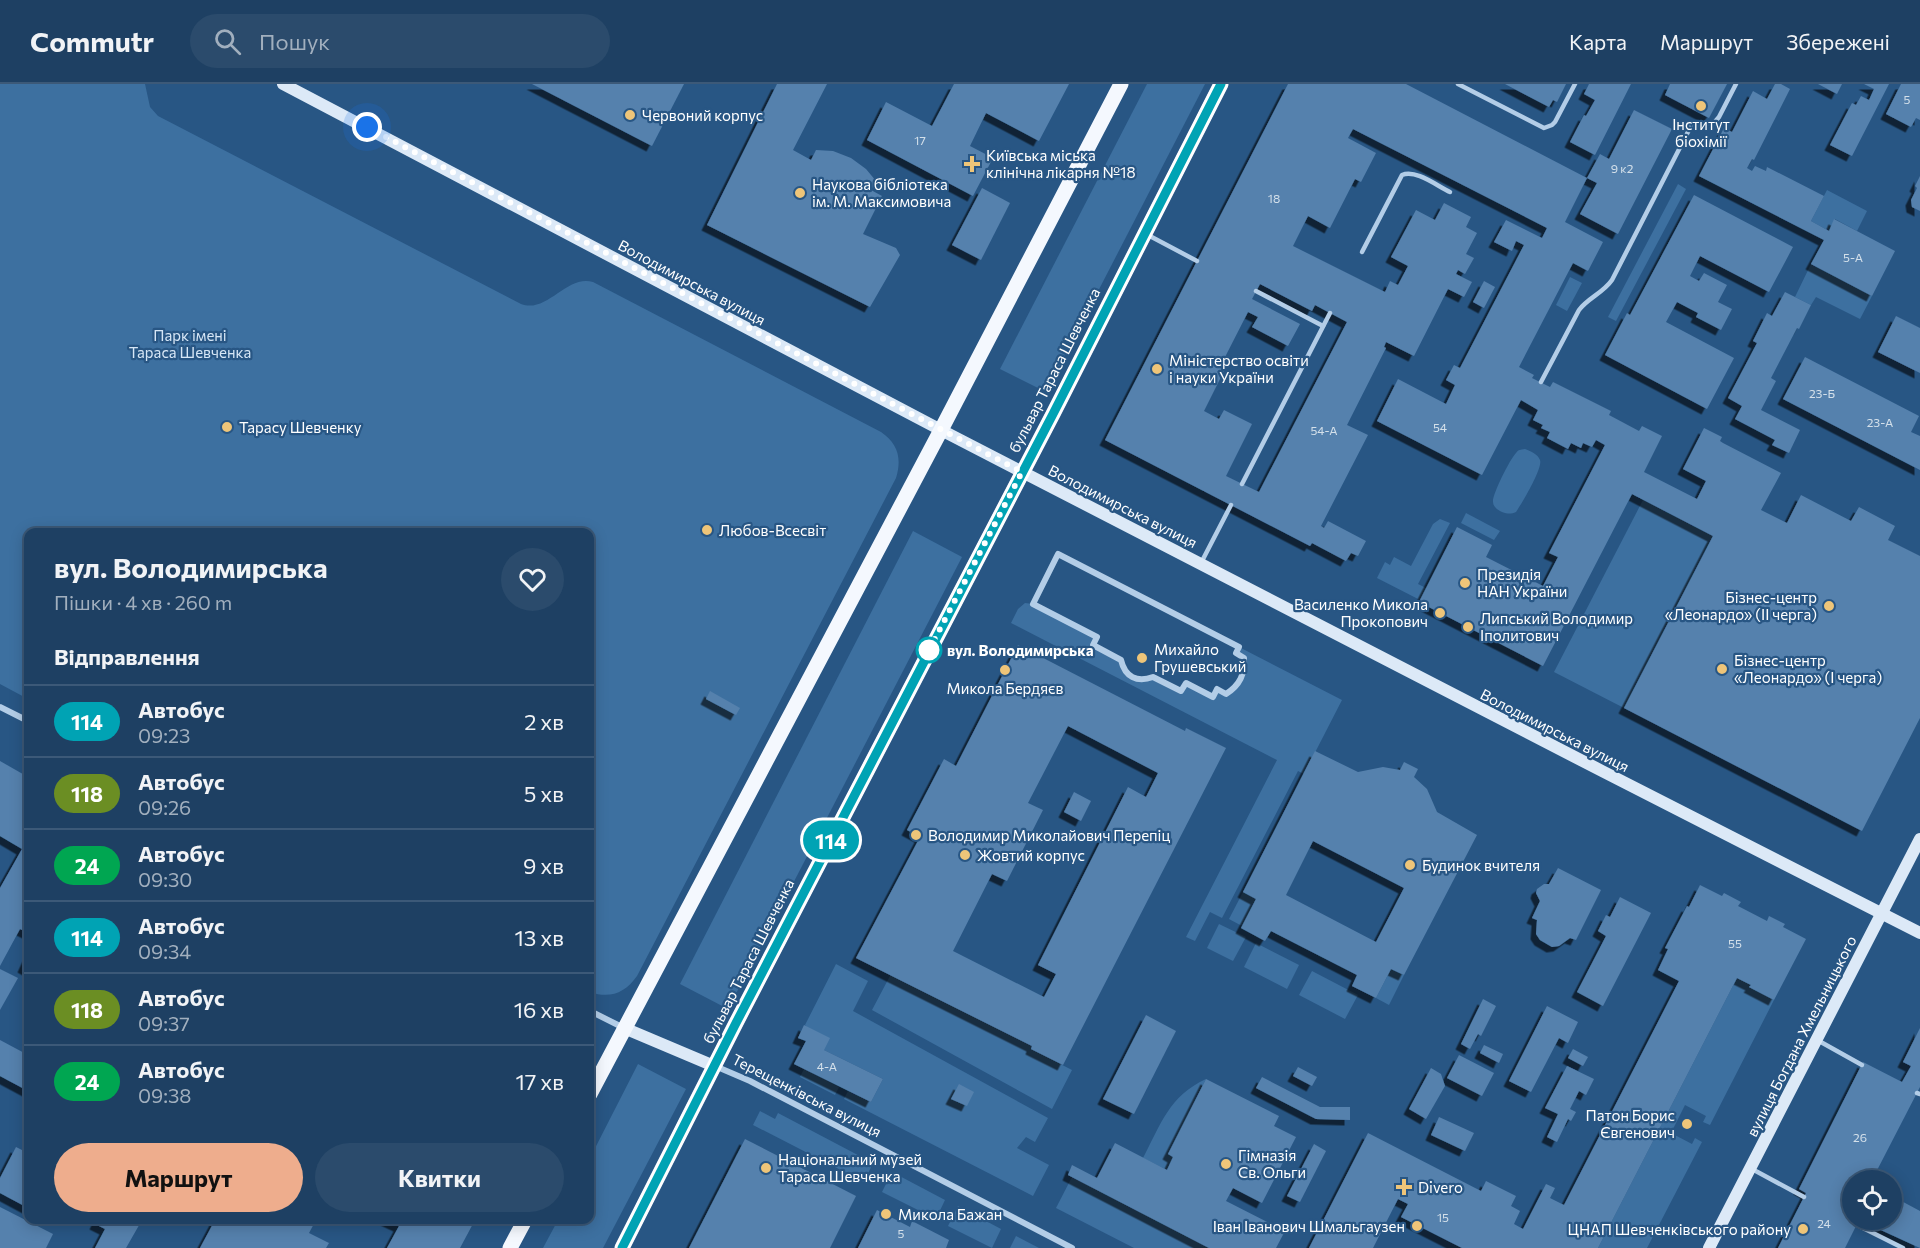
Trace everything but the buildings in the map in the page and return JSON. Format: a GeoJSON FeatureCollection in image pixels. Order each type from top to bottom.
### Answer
{"type":"FeatureCollection","features":[{"type":"Feature","properties":{"kind":"main road","name":"Володимирська вулиця"},"geometry":{"type":"LineString","coordinates":[[284,84],[941,430],[1920,933]]}},
{"type":"Feature","properties":{"kind":"main road"},"geometry":{"type":"LineString","coordinates":[[594,1086],[1121,84]]}},
{"type":"Feature","properties":{"kind":"main road","name":"бульвар Тараса Шевченка"},"geometry":{"type":"LineString","coordinates":[[622,1248],[1221,84]]}},
{"type":"Feature","properties":{"kind":"main road","name":"вулиця Богдана Хмельницького"},"geometry":{"type":"LineString","coordinates":[[1709,1248],[1920,838]]}},
{"type":"Feature","properties":{"kind":"main road","name":"Терещенківська вулиця"},"geometry":{"type":"LineString","coordinates":[[624,1028],[714,1066]]}},
{"type":"Feature","properties":{"kind":"main road"},"geometry":{"type":"LineString","coordinates":[[510,1248],[523,1224]]}},
{"type":"Feature","properties":{"kind":"street"},"geometry":{"type":"LineString","coordinates":[[1058,554],[1239,647],[1236,653],[1244,658],[1244,672],[1232,690],[1226,694],[1217,689],[1213,697],[1186,683],[1181,691],[1153,676],[1139,680],[1132,677],[1122,667],[1121,660],[1093,645],[1097,637],[1033,604],[1058,554]]}},
{"type":"Feature","properties":{"kind":"street"},"geometry":{"type":"LineString","coordinates":[[0,707],[24,720]]}},
{"type":"Feature","properties":{"kind":"street","name":"Терещенківська вулиця"},"geometry":{"type":"LineString","coordinates":[[594,1013],[624,1028]]}},
{"type":"Feature","properties":{"kind":"street","name":"Терещенківська вулиця"},"geometry":{"type":"LineString","coordinates":[[714,1066],[768,1090],[1072,1248]]}},
{"type":"Feature","properties":{"kind":"lane"},"geometry":{"type":"LineString","coordinates":[[1458,84],[1544,128],[1555,122],[1575,84]]}},
{"type":"Feature","properties":{"kind":"lane"},"geometry":{"type":"LineString","coordinates":[[1541,382],[1578,310],[1603,291],[1611,280],[1691,126],[1714,123],[1736,84]]}},
{"type":"Feature","properties":{"kind":"lane"},"geometry":{"type":"LineString","coordinates":[[1362,252],[1402,175],[1414,174],[1450,192]]}},
{"type":"Feature","properties":{"kind":"lane"},"geometry":{"type":"LineString","coordinates":[[1144,233],[1197,261]]}},
{"type":"Feature","properties":{"kind":"lane"},"geometry":{"type":"LineString","coordinates":[[1256,291],[1323,326]]}},
{"type":"Feature","properties":{"kind":"lane"},"geometry":{"type":"LineString","coordinates":[[1242,484],[1330,313]]}},
{"type":"Feature","properties":{"kind":"lane"},"geometry":{"type":"LineString","coordinates":[[1201,563],[1231,505]]}},
{"type":"Feature","properties":{"kind":"lane"},"geometry":{"type":"LineString","coordinates":[[1816,1039],[1862,1065]]}},
{"type":"Feature","properties":{"kind":"lane"},"geometry":{"type":"LineString","coordinates":[[1750,1168],[1804,1197]]}},
{"type":"Feature","properties":{"kind":"lane"},"geometry":{"type":"LineString","coordinates":[[1865,1230],[1900,1247]]}},
{"type":"Feature","properties":{"kind":"green space","name":"Парк імені Тараса Шевченка"},"geometry":{"type":"Polygon","coordinates":[[[0,84],[145,84],[150,107],[158,116],[521,304],[530,306],[540,304],[574,283],[593,282],[881,432],[891,441],[897,452],[899,464],[896,478],[637,976],[627,987],[617,993],[604,995],[594,993],[594,528],[24,528],[24,697],[0,684],[0,84]]]}},
{"type":"Feature","properties":{"kind":"green space"},"geometry":{"type":"Polygon","coordinates":[[[1147,84],[1205,84],[1046,392],[1000,369],[1147,84]]]}},
{"type":"Feature","properties":{"kind":"green space"},"geometry":{"type":"Polygon","coordinates":[[[1678,184],[1686,189],[1616,321],[1608,317],[1678,184]]]}},
{"type":"Feature","properties":{"kind":"green space"},"geometry":{"type":"Polygon","coordinates":[[[1827,190],[1867,211],[1857,231],[1835,219],[1829,231],[1811,221],[1827,190]]]}},
{"type":"Feature","properties":{"kind":"green space"},"geometry":{"type":"Polygon","coordinates":[[[1811,264],[1872,296],[1860,319],[1816,297],[1811,305],[1795,297],[1811,264]]]}},
{"type":"Feature","properties":{"kind":"green space"},"geometry":{"type":"Polygon","coordinates":[[[1570,277],[1582,283],[1567,311],[1556,305],[1570,277]]]}},
{"type":"Feature","properties":{"kind":"green space"},"geometry":{"type":"Polygon","coordinates":[[[1525,449],[1539,458],[1538,470],[1516,512],[1509,514],[1502,512],[1493,504],[1495,492],[1513,457],[1519,450],[1525,449]]]}},
{"type":"Feature","properties":{"kind":"green space"},"geometry":{"type":"Polygon","coordinates":[[[1643,500],[1713,536],[1624,708],[1554,672],[1643,500]]]}},
{"type":"Feature","properties":{"kind":"green space"},"geometry":{"type":"Polygon","coordinates":[[[1466,513],[1500,531],[1494,540],[1461,523],[1466,513]]]}},
{"type":"Feature","properties":{"kind":"green space"},"geometry":{"type":"Polygon","coordinates":[[[1440,519],[1450,523],[1418,584],[1426,588],[1420,600],[1377,578],[1385,562],[1390,565],[1394,557],[1411,566],[1433,524],[1440,519]]]}},
{"type":"Feature","properties":{"kind":"green space"},"geometry":{"type":"Polygon","coordinates":[[[913,531],[962,557],[728,1009],[680,984],[913,531]]]}},
{"type":"Feature","properties":{"kind":"green space"},"geometry":{"type":"Polygon","coordinates":[[[1025,603],[1033,604],[1097,637],[1093,646],[1121,660],[1132,677],[1153,677],[1181,691],[1186,683],[1213,697],[1217,689],[1226,694],[1237,685],[1244,658],[1236,653],[1239,647],[1342,700],[1304,774],[1298,771],[1222,918],[1210,912],[1195,941],[1186,937],[1277,760],[1011,623],[1018,609],[1025,603]]]}},
{"type":"Feature","properties":{"kind":"green space"},"geometry":{"type":"Polygon","coordinates":[[[1243,892],[1256,899],[1242,926],[1229,919],[1243,892]]]}},
{"type":"Feature","properties":{"kind":"green space"},"geometry":{"type":"Polygon","coordinates":[[[1219,924],[1246,937],[1233,961],[1207,948],[1219,924]]]}},
{"type":"Feature","properties":{"kind":"green space"},"geometry":{"type":"Polygon","coordinates":[[[1256,943],[1299,965],[1287,989],[1244,967],[1256,943]]]}},
{"type":"Feature","properties":{"kind":"green space"},"geometry":{"type":"Polygon","coordinates":[[[836,964],[868,981],[853,1011],[1048,1118],[1035,1142],[1026,1137],[1017,1148],[1049,1165],[1033,1196],[844,1099],[848,1091],[871,1102],[883,1079],[824,1050],[805,1025],[836,964]]]}},
{"type":"Feature","properties":{"kind":"green space"},"geometry":{"type":"Polygon","coordinates":[[[1391,969],[1404,975],[1389,1005],[1376,998],[1391,969]]]}},
{"type":"Feature","properties":{"kind":"green space"},"geometry":{"type":"Polygon","coordinates":[[[1312,971],[1358,995],[1345,1019],[1299,995],[1312,971]]]}},
{"type":"Feature","properties":{"kind":"green space"},"geometry":{"type":"Polygon","coordinates":[[[891,974],[1032,1046],[1031,1049],[1072,1070],[1052,1109],[872,1010],[891,974]]]}},
{"type":"Feature","properties":{"kind":"green space"},"geometry":{"type":"Polygon","coordinates":[[[1737,978],[1774,1000],[1710,1125],[1703,1122],[1706,1116],[1685,1105],[1671,1133],[1692,1144],[1695,1138],[1702,1142],[1647,1248],[1598,1248],[1737,978]]]}},
{"type":"Feature","properties":{"kind":"green space"},"geometry":{"type":"Polygon","coordinates":[[[638,1064],[686,1089],[603,1248],[543,1248],[556,1224],[594,1224],[594,1150],[638,1064]]]}},
{"type":"Feature","properties":{"kind":"green space"},"geometry":{"type":"Polygon","coordinates":[[[804,1069],[839,1087],[835,1095],[800,1077],[804,1069]]]}},
{"type":"Feature","properties":{"kind":"green space"},"geometry":{"type":"Polygon","coordinates":[[[1206,1079],[1168,1154],[1173,1157],[1167,1170],[1143,1158],[1167,1112],[1183,1094],[1206,1079]]]}},
{"type":"Feature","properties":{"kind":"green space"},"geometry":{"type":"Polygon","coordinates":[[[760,1111],[775,1119],[778,1113],[873,1163],[864,1182],[753,1125],[760,1111]]]}},
{"type":"Feature","properties":{"kind":"green space"},"geometry":{"type":"Polygon","coordinates":[[[892,1172],[945,1200],[936,1219],[882,1192],[892,1172]]]}},
{"type":"Feature","properties":{"kind":"green space"},"geometry":{"type":"Polygon","coordinates":[[[1072,1177],[1209,1248],[1134,1248],[1056,1208],[1072,1177]]]}},
{"type":"Feature","properties":{"kind":"green space"},"geometry":{"type":"Polygon","coordinates":[[[958,1206],[1001,1229],[992,1248],[948,1226],[958,1206]]]}},
{"type":"Feature","properties":{"kind":"green space"},"geometry":{"type":"Polygon","coordinates":[[[1016,1236],[1039,1248],[1010,1248],[1016,1236]]]}},
{"type":"Feature","properties":{"kind":"bus line","name":"114"},"geometry":{"type":"LineString","coordinates":[[622,1248],[1221,84]]}},
{"type":"Feature","properties":{"kind":"place","name":"Інститут біохімії"},"geometry":{"type":"Point","coordinates":[1701,106]}},
{"type":"Feature","properties":{"kind":"place","name":"Червоний корпус"},"geometry":{"type":"Point","coordinates":[630,115]}},
{"type":"Feature","properties":{"kind":"place","name":"Київська міська клінічна лікарня №18"},"geometry":{"type":"Point","coordinates":[972,164]}},
{"type":"Feature","properties":{"kind":"place","name":"Наукова бібліотека ім. М. Максимовича"},"geometry":{"type":"Point","coordinates":[800,193]}},
{"type":"Feature","properties":{"kind":"place","name":"Міністерство освіти і науки України"},"geometry":{"type":"Point","coordinates":[1157,369]}},
{"type":"Feature","properties":{"kind":"place","name":"Тарасу Шевченку"},"geometry":{"type":"Point","coordinates":[227,427]}},
{"type":"Feature","properties":{"kind":"place","name":"Любов-Всесвіт"},"geometry":{"type":"Point","coordinates":[707,530]}},
{"type":"Feature","properties":{"kind":"place","name":"Президія НАН України"},"geometry":{"type":"Point","coordinates":[1465,583]}},
{"type":"Feature","properties":{"kind":"place","name":"Бізнес-центр «Леонардо» (II черга)"},"geometry":{"type":"Point","coordinates":[1829,606]}},
{"type":"Feature","properties":{"kind":"place","name":"Василенко Микола Прокопович"},"geometry":{"type":"Point","coordinates":[1440,613]}},
{"type":"Feature","properties":{"kind":"place","name":"Липський Володимир Іполитович"},"geometry":{"type":"Point","coordinates":[1468,627]}},
{"type":"Feature","properties":{"kind":"place","name":"вул. Володимирська"},"geometry":{"type":"Point","coordinates":[929,650]}},
{"type":"Feature","properties":{"kind":"place","name":"Михайло Грушевський"},"geometry":{"type":"Point","coordinates":[1142,658]}},
{"type":"Feature","properties":{"kind":"place","name":"Бізнес-центр «Леонардо» (I черга)"},"geometry":{"type":"Point","coordinates":[1722,669]}},
{"type":"Feature","properties":{"kind":"place","name":"Микола Бердяєв"},"geometry":{"type":"Point","coordinates":[1005,670]}},
{"type":"Feature","properties":{"kind":"place","name":"Володимир Миколайович Перепіц"},"geometry":{"type":"Point","coordinates":[916,835]}},
{"type":"Feature","properties":{"kind":"place","name":"Жовтий корпус"},"geometry":{"type":"Point","coordinates":[965,855]}},
{"type":"Feature","properties":{"kind":"place","name":"Будинок вчителя"},"geometry":{"type":"Point","coordinates":[1410,865]}},
{"type":"Feature","properties":{"kind":"place","name":"Патон Борис Євгенович"},"geometry":{"type":"Point","coordinates":[1687,1124]}},
{"type":"Feature","properties":{"kind":"place","name":"Гімназія Св. Ольги"},"geometry":{"type":"Point","coordinates":[1226,1164]}},
{"type":"Feature","properties":{"kind":"place","name":"Національний музей Тараса Шевченка"},"geometry":{"type":"Point","coordinates":[766,1168]}},
{"type":"Feature","properties":{"kind":"place","name":"Divero"},"geometry":{"type":"Point","coordinates":[1404,1187]}},
{"type":"Feature","properties":{"kind":"place","name":"Микола Бажан"},"geometry":{"type":"Point","coordinates":[886,1214]}},
{"type":"Feature","properties":{"kind":"place","name":"Іван Іванович Шмальгаузен"},"geometry":{"type":"Point","coordinates":[1417,1226]}},
{"type":"Feature","properties":{"kind":"place","name":"ЦНАП Шевченківського району"},"geometry":{"type":"Point","coordinates":[1803,1229]}},
{"type":"Feature","properties":{"kind":"route"},"geometry":{"type":"LineString","coordinates":[[367,127],[1022,472],[929,650]]}}]}
